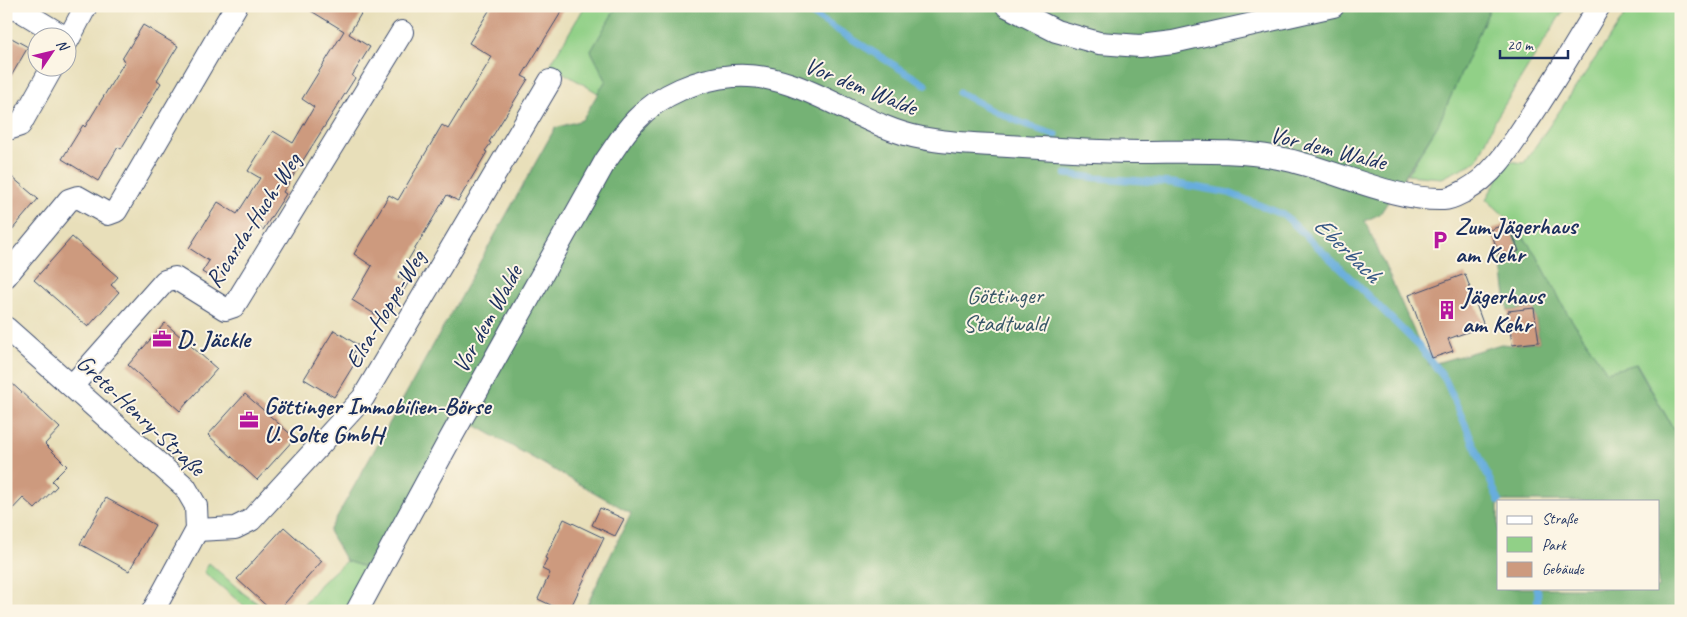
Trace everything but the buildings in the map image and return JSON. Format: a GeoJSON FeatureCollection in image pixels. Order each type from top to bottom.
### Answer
{"type":"FeatureCollection","features":[{"type":"Feature","properties":{"kind":"street"},"geometry":{"type":"LineString","coordinates":[[13,6],[49,28]]}},
{"type":"Feature","properties":{"kind":"street"},"geometry":{"type":"LineString","coordinates":[[73,28],[86,6]]}},
{"type":"Feature","properties":{"kind":"street"},"geometry":{"type":"LineString","coordinates":[[6,276],[69,200],[78,197],[108,214],[116,211],[236,6]]}},
{"type":"Feature","properties":{"kind":"street"},"geometry":{"type":"LineString","coordinates":[[1008,6],[1056,31],[1099,43],[1140,46],[1173,42],[1333,6]]}},
{"type":"Feature","properties":{"kind":"street","name":"Vor dem Walde"},"geometry":{"type":"LineString","coordinates":[[357,611],[460,421],[605,162],[636,120],[663,98],[682,89],[716,78],[756,76],[788,83],[885,128],[919,138],[955,144],[1071,151],[1194,151],[1264,156],[1288,160],[1406,195],[1447,199],[1473,186],[1502,160],[1542,100],[1598,6]]}},
{"type":"Feature","properties":{"kind":"street","name":"Ricarda-Huch-Weg"},"geometry":{"type":"LineString","coordinates":[[72,386],[165,281],[175,278],[225,309],[234,306],[402,32]]}},
{"type":"Feature","properties":{"kind":"street"},"geometry":{"type":"LineString","coordinates":[[6,126],[11,128],[20,125],[46,78]]}},
{"type":"Feature","properties":{"kind":"street","name":"Elsa-Hoppe-Weg"},"geometry":{"type":"LineString","coordinates":[[197,530],[235,528],[251,520],[364,398],[550,81]]}},
{"type":"Feature","properties":{"kind":"street","name":"Grete-Henry-Straße"},"geometry":{"type":"LineString","coordinates":[[6,328],[185,487],[196,506],[197,530]]}},
{"type":"Feature","properties":{"kind":"street"},"geometry":{"type":"LineString","coordinates":[[153,611],[197,530]]}},
{"type":"Feature","properties":{"kind":"green space"},"geometry":{"type":"Polygon","coordinates":[[[585,6],[617,6],[591,51],[606,80],[598,93],[550,65],[585,6]]]}},
{"type":"Feature","properties":{"kind":"green space","name":"Göttinger Stadtwald"},"geometry":{"type":"Polygon","coordinates":[[[617,6],[1491,6],[1438,125],[1380,214],[1365,221],[1429,365],[1501,344],[1512,345],[1539,342],[1534,308],[1508,311],[1501,259],[1519,251],[1508,223],[1515,225],[1537,256],[1567,313],[1607,372],[1636,364],[1681,442],[1681,611],[584,611],[631,513],[458,416],[371,569],[346,561],[329,531],[555,128],[582,120],[606,80],[591,51],[617,6]]]}},
{"type":"Feature","properties":{"kind":"green space"},"geometry":{"type":"Polygon","coordinates":[[[1491,6],[1566,6],[1497,117],[1477,161],[1442,178],[1407,175],[1438,125],[1491,6]]]}},
{"type":"Feature","properties":{"kind":"green space"},"geometry":{"type":"Polygon","coordinates":[[[1631,6],[1681,6],[1681,442],[1637,364],[1607,372],[1567,313],[1537,256],[1515,225],[1486,199],[1508,161],[1524,163],[1631,6]]]}},
{"type":"Feature","properties":{"kind":"green space"},"geometry":{"type":"Polygon","coordinates":[[[346,561],[371,569],[350,606],[345,611],[299,611],[320,584],[346,561]]]}},
{"type":"Feature","properties":{"kind":"green space"},"geometry":{"type":"Polygon","coordinates":[[[209,563],[243,593],[268,611],[250,611],[204,572],[209,563]]]}},
{"type":"Feature","properties":{"kind":"waterway","name":"Eberbach"},"geometry":{"type":"LineString","coordinates":[[799,6],[926,85]]}},
{"type":"Feature","properties":{"kind":"waterway"},"geometry":{"type":"LineString","coordinates":[[960,93],[1007,117],[1056,135]]}},
{"type":"Feature","properties":{"kind":"waterway","name":"Eberbach"},"geometry":{"type":"LineString","coordinates":[[1066,174],[1173,183],[1229,193],[1284,215],[1420,347],[1445,379],[1499,500]]}},
{"type":"Feature","properties":{"kind":"waterway","name":"Eberbach"},"geometry":{"type":"LineString","coordinates":[[1537,590],[1537,611]]}},
{"type":"Feature","properties":{"kind":"place","name":"Zum Jägerhaus am Kehr"},"geometry":{"type":"Point","coordinates":[1440,240]}},
{"type":"Feature","properties":{"kind":"place","name":"Jägerhaus am Kehr"},"geometry":{"type":"Point","coordinates":[1447,310]}},
{"type":"Feature","properties":{"kind":"place","name":"D. Jäckle"},"geometry":{"type":"Point","coordinates":[162,339]}},
{"type":"Feature","properties":{"kind":"place","name":"Göttinger Immobilien-Börse U. Solte GmbH"},"geometry":{"type":"Point","coordinates":[249,420]}}]}
